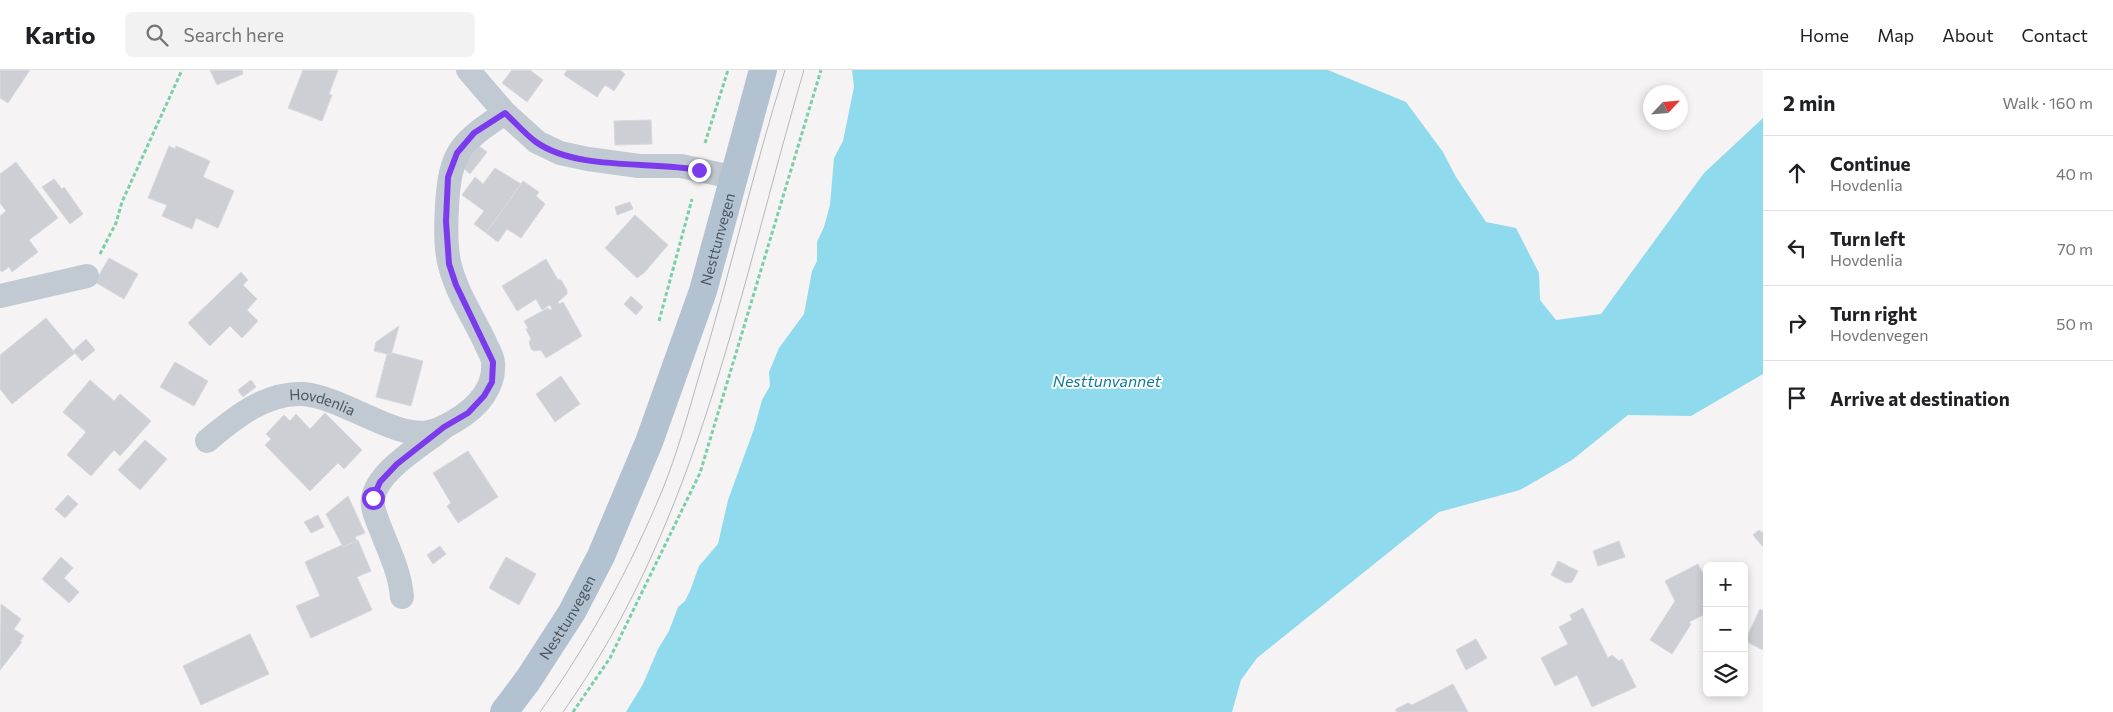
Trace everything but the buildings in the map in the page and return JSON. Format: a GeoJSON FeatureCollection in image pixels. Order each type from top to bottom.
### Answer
{"type":"FeatureCollection","features":[{"type":"Feature","properties":{"kind":"main road","name":"Nesttunvegen"},"geometry":{"type":"LineString","coordinates":[[663,405],[688,287],[747,70]]}},
{"type":"Feature","properties":{"kind":"main road","name":"Nesttunvegen"},"geometry":{"type":"LineString","coordinates":[[504,712],[528,680],[572,612],[601,556],[663,405],[703,291],[763,70]]}},
{"type":"Feature","properties":{"kind":"street"},"geometry":{"type":"LineString","coordinates":[[468,70],[505,113],[537,142],[560,153],[639,166],[682,166],[718,174]]}},
{"type":"Feature","properties":{"kind":"street","name":"Hovdenlia"},"geometry":{"type":"LineString","coordinates":[[402,597],[400,578],[376,519],[373,498],[380,482],[397,464],[444,427],[468,413],[484,396],[492,382],[493,362],[456,285],[449,264],[446,221],[448,177],[457,153],[474,133],[505,113]]}},
{"type":"Feature","properties":{"kind":"street"},"geometry":{"type":"LineString","coordinates":[[0,296],[87,276]]}},
{"type":"Feature","properties":{"kind":"street","name":"Hovdenlia"},"geometry":{"type":"LineString","coordinates":[[207,441],[229,422],[255,406],[275,397],[303,394],[333,400],[401,430],[428,433],[444,427]]}},
{"type":"Feature","properties":{"kind":"path"},"geometry":{"type":"LineString","coordinates":[[87,276],[116,223],[122,202],[182,70]]}},
{"type":"Feature","properties":{"kind":"path"},"geometry":{"type":"LineString","coordinates":[[705,144],[728,70]]}},
{"type":"Feature","properties":{"kind":"path"},"geometry":{"type":"LineString","coordinates":[[573,712],[610,658],[700,473],[821,70]]}},
{"type":"Feature","properties":{"kind":"path"},"geometry":{"type":"LineString","coordinates":[[658,327],[692,199]]}},
{"type":"Feature","properties":{"kind":"water","name":"Nesttunvannet"},"geometry":{"type":"Polygon","coordinates":[[[852,70],[1328,70],[1406,102],[1443,152],[1456,177],[1486,222],[1516,228],[1539,273],[1540,300],[1556,320],[1601,314],[1704,173],[1763,118],[1763,374],[1691,416],[1628,415],[1572,460],[1520,490],[1439,512],[1257,658],[1241,680],[1232,712],[626,712],[643,684],[658,649],[669,631],[678,607],[685,601],[690,591],[699,566],[718,544],[728,500],[754,429],[762,400],[770,386],[769,372],[779,348],[804,314],[812,271],[817,261],[817,242],[824,227],[830,205],[834,158],[843,141],[854,87],[852,70]]]}},
{"type":"Feature","properties":{"kind":"tram line"},"geometry":{"type":"LineString","coordinates":[[540,712],[575,659],[607,605],[636,549],[662,491],[682,434],[785,70]]}},
{"type":"Feature","properties":{"kind":"tram line"},"geometry":{"type":"LineString","coordinates":[[563,712],[610,639],[649,562],[682,483],[710,402],[735,319],[804,70]]}},
{"type":"Feature","properties":{"kind":"route"},"geometry":{"type":"LineString","coordinates":[[373,498],[380,482],[397,464],[444,427],[468,413],[484,396],[492,382],[493,362],[456,285],[449,264],[446,221],[448,177],[457,153],[474,133],[505,113],[537,142],[560,153],[639,166],[682,166],[699,170]]}}]}
